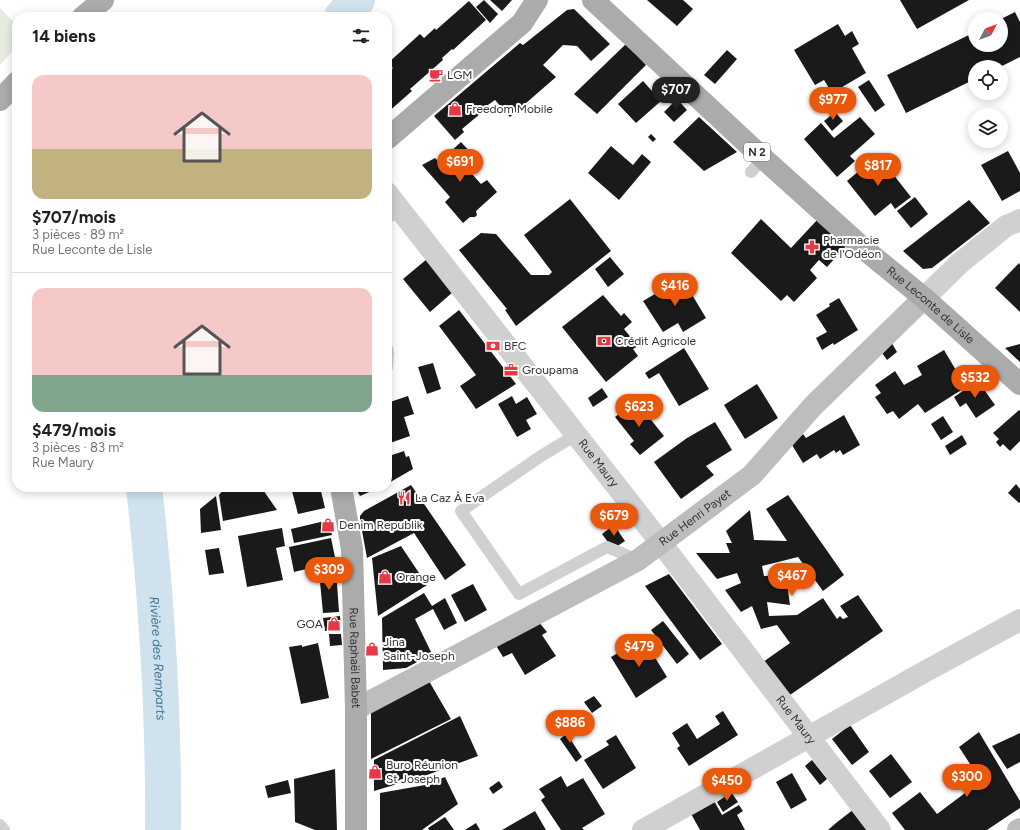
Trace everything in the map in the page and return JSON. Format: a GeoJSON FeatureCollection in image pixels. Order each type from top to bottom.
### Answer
{"type":"FeatureCollection","features":[{"type":"Feature","properties":{"kind":"main road"},"geometry":{"type":"LineString","coordinates":[[89,12],[103,0]]}},
{"type":"Feature","properties":{"kind":"main road"},"geometry":{"type":"LineString","coordinates":[[392,135],[522,23],[538,0]]}},
{"type":"Feature","properties":{"kind":"main road","name":"Rue Leconte de Lisle"},"geometry":{"type":"LineString","coordinates":[[593,0],[757,165],[924,298],[1020,384]]}},
{"type":"Feature","properties":{"kind":"main road"},"geometry":{"type":"LineString","coordinates":[[0,100],[12,87]]}},
{"type":"Feature","properties":{"kind":"main road","name":"Rue Raphaël Babet"},"geometry":{"type":"LineString","coordinates":[[342,492],[352,549],[356,709],[356,830]]}},
{"type":"Feature","properties":{"kind":"street","name":"Rue Maury"},"geometry":{"type":"LineString","coordinates":[[392,208],[576,434],[880,830]]}},
{"type":"Feature","properties":{"kind":"street"},"geometry":{"type":"LineString","coordinates":[[924,298],[960,263],[1006,226],[1020,220]]}},
{"type":"Feature","properties":{"kind":"street","name":"Rue Henri Payet"},"geometry":{"type":"LineString","coordinates":[[356,709],[638,560],[752,474],[814,406],[924,298]]}},
{"type":"Feature","properties":{"kind":"street"},"geometry":{"type":"LineString","coordinates":[[643,830],[1020,620]]}},
{"type":"Feature","properties":{"kind":"lane"},"geometry":{"type":"LineString","coordinates":[[576,434],[461,511],[519,594],[607,547],[638,560]]}},
{"type":"Feature","properties":{"kind":"lane"},"geometry":{"type":"LineString","coordinates":[[0,825],[4,830]]}},
{"type":"Feature","properties":{"kind":"shaded area"},"geometry":{"type":"Polygon","coordinates":[[[0,8],[12,20],[12,52],[0,65],[0,8]]]}},
{"type":"Feature","properties":{"kind":"building"},"geometry":{"type":"Polygon","coordinates":[[[484,0],[498,14],[490,23],[476,7],[484,0]]]}},
{"type":"Feature","properties":{"kind":"building"},"geometry":{"type":"Polygon","coordinates":[[[490,0],[512,0],[502,11],[490,0]]]}},
{"type":"Feature","properties":{"kind":"building"},"geometry":{"type":"Polygon","coordinates":[[[647,0],[683,0],[693,9],[677,26],[647,0]]]}},
{"type":"Feature","properties":{"kind":"building"},"geometry":{"type":"Polygon","coordinates":[[[900,0],[969,0],[917,29],[900,0]]]}},
{"type":"Feature","properties":{"kind":"building"},"geometry":{"type":"Polygon","coordinates":[[[469,1],[486,20],[442,58],[443,60],[410,89],[412,91],[392,109],[392,59],[420,34],[424,38],[435,28],[436,30],[469,1]]]}},
{"type":"Feature","properties":{"kind":"building"},"geometry":{"type":"Polygon","coordinates":[[[574,9],[610,44],[591,61],[577,46],[563,45],[543,65],[556,77],[510,117],[495,100],[478,112],[480,114],[462,129],[464,132],[455,140],[434,116],[520,43],[523,45],[567,10],[574,9]]]}},
{"type":"Feature","properties":{"kind":"building"},"geometry":{"type":"Polygon","coordinates":[[[1015,12],[1020,22],[1020,57],[1008,63],[1008,60],[968,60],[968,82],[906,113],[887,75],[968,35],[968,52],[1008,52],[1008,16],[1015,12]]]}},
{"type":"Feature","properties":{"kind":"building"},"geometry":{"type":"Polygon","coordinates":[[[838,24],[845,36],[852,31],[859,44],[852,48],[866,73],[832,93],[824,80],[815,85],[794,50],[838,24]]]}},
{"type":"Feature","properties":{"kind":"building"},"geometry":{"type":"Polygon","coordinates":[[[626,44],[646,65],[597,114],[574,94],[626,44]]]}},
{"type":"Feature","properties":{"kind":"building"},"geometry":{"type":"Polygon","coordinates":[[[727,50],[737,59],[715,84],[704,75],[727,50]]]}},
{"type":"Feature","properties":{"kind":"building"},"geometry":{"type":"Polygon","coordinates":[[[869,80],[885,105],[875,112],[858,87],[869,80]]]}},
{"type":"Feature","properties":{"kind":"building"},"geometry":{"type":"Polygon","coordinates":[[[643,81],[661,101],[636,123],[618,104],[643,81]]]}},
{"type":"Feature","properties":{"kind":"building"},"geometry":{"type":"Polygon","coordinates":[[[677,99],[687,110],[674,122],[664,112],[677,99]]]}},
{"type":"Feature","properties":{"kind":"building"},"geometry":{"type":"Polygon","coordinates":[[[835,112],[843,121],[832,131],[824,121],[835,112]]]}},
{"type":"Feature","properties":{"kind":"building"},"geometry":{"type":"Polygon","coordinates":[[[699,117],[737,152],[704,171],[673,142],[699,117]]]}},
{"type":"Feature","properties":{"kind":"building"},"geometry":{"type":"Polygon","coordinates":[[[860,117],[875,134],[850,156],[855,161],[837,177],[804,139],[821,123],[834,138],[860,117]]]}},
{"type":"Feature","properties":{"kind":"building"},"geometry":{"type":"Polygon","coordinates":[[[651,134],[656,139],[653,142],[648,137],[651,134]]]}},
{"type":"Feature","properties":{"kind":"building"},"geometry":{"type":"Polygon","coordinates":[[[461,142],[472,154],[462,163],[481,184],[487,180],[497,192],[476,211],[477,215],[475,217],[470,217],[463,223],[445,202],[450,197],[422,165],[435,158],[439,162],[461,142]]]}},
{"type":"Feature","properties":{"kind":"building"},"geometry":{"type":"Polygon","coordinates":[[[611,146],[633,165],[642,154],[651,162],[619,200],[588,173],[611,146]]]}},
{"type":"Feature","properties":{"kind":"building"},"geometry":{"type":"Polygon","coordinates":[[[1008,151],[1020,173],[1020,191],[1002,201],[981,165],[1008,151]]]}},
{"type":"Feature","properties":{"kind":"building"},"geometry":{"type":"Polygon","coordinates":[[[878,155],[911,197],[895,209],[891,203],[875,216],[847,181],[878,155]]]}},
{"type":"Feature","properties":{"kind":"building"},"geometry":{"type":"Polygon","coordinates":[[[915,197],[928,214],[911,228],[897,211],[915,197]]]}},
{"type":"Feature","properties":{"kind":"building"},"geometry":{"type":"Polygon","coordinates":[[[570,199],[611,251],[516,326],[505,310],[507,309],[459,250],[481,233],[496,234],[531,275],[549,275],[552,272],[524,235],[570,199]]]}},
{"type":"Feature","properties":{"kind":"building"},"geometry":{"type":"Polygon","coordinates":[[[969,200],[990,223],[932,268],[923,269],[903,251],[969,200]]]}},
{"type":"Feature","properties":{"kind":"building"},"geometry":{"type":"Polygon","coordinates":[[[761,219],[791,248],[818,219],[847,245],[827,267],[819,260],[810,270],[817,278],[794,302],[787,295],[781,301],[731,253],[761,219]]]}},
{"type":"Feature","properties":{"kind":"building"},"geometry":{"type":"Polygon","coordinates":[[[610,257],[624,274],[608,287],[595,269],[610,257]]]}},
{"type":"Feature","properties":{"kind":"building"},"geometry":{"type":"Polygon","coordinates":[[[427,259],[453,292],[430,312],[403,279],[427,259]]]}},
{"type":"Feature","properties":{"kind":"building"},"geometry":{"type":"Polygon","coordinates":[[[1019,263],[1020,265],[1020,312],[995,288],[1019,263]]]}},
{"type":"Feature","properties":{"kind":"building"},"geometry":{"type":"Polygon","coordinates":[[[682,278],[706,318],[683,332],[678,323],[663,332],[643,301],[682,278]]]}},
{"type":"Feature","properties":{"kind":"building","name":"Crédit Agricole"},"geometry":{"type":"Polygon","coordinates":[[[603,295],[621,316],[624,313],[632,322],[624,329],[638,346],[633,349],[638,356],[606,382],[562,327],[603,295]]]}},
{"type":"Feature","properties":{"kind":"building"},"geometry":{"type":"Polygon","coordinates":[[[839,298],[858,330],[834,345],[833,343],[822,350],[816,338],[827,332],[816,315],[839,298]]]}},
{"type":"Feature","properties":{"kind":"building"},"geometry":{"type":"Polygon","coordinates":[[[459,310],[516,384],[476,409],[460,386],[476,375],[439,326],[459,310]]]}},
{"type":"Feature","properties":{"kind":"building"},"geometry":{"type":"Polygon","coordinates":[[[890,340],[897,352],[887,360],[880,350],[890,340]]]}},
{"type":"Feature","properties":{"kind":"building"},"geometry":{"type":"Polygon","coordinates":[[[1020,344],[1020,362],[1005,348],[1020,344]]]}},
{"type":"Feature","properties":{"kind":"building"},"geometry":{"type":"Polygon","coordinates":[[[684,348],[709,389],[679,406],[659,373],[649,379],[645,373],[684,348]]]}},
{"type":"Feature","properties":{"kind":"building"},"geometry":{"type":"Polygon","coordinates":[[[944,350],[966,387],[925,413],[918,404],[899,419],[893,411],[887,414],[875,397],[881,393],[875,385],[895,371],[904,385],[922,375],[917,366],[944,350]]]}},
{"type":"Feature","properties":{"kind":"building"},"geometry":{"type":"Polygon","coordinates":[[[433,363],[441,389],[427,394],[418,367],[433,363]]]}},
{"type":"Feature","properties":{"kind":"building"},"geometry":{"type":"Polygon","coordinates":[[[978,381],[995,405],[976,418],[966,403],[960,407],[954,397],[978,381]]]}},
{"type":"Feature","properties":{"kind":"building"},"geometry":{"type":"Polygon","coordinates":[[[757,384],[778,418],[745,439],[724,405],[757,384]]]}},
{"type":"Feature","properties":{"kind":"building"},"geometry":{"type":"Polygon","coordinates":[[[602,388],[608,397],[593,407],[588,398],[602,388]]]}},
{"type":"Feature","properties":{"kind":"building"},"geometry":{"type":"Polygon","coordinates":[[[408,396],[414,414],[404,417],[410,436],[392,442],[392,401],[408,396]]]}},
{"type":"Feature","properties":{"kind":"building"},"geometry":{"type":"Polygon","coordinates":[[[512,396],[516,404],[527,397],[537,414],[526,420],[531,429],[517,437],[498,404],[512,396]]]}},
{"type":"Feature","properties":{"kind":"building"},"geometry":{"type":"Polygon","coordinates":[[[636,401],[664,436],[640,455],[630,444],[634,441],[615,417],[636,401]]]}},
{"type":"Feature","properties":{"kind":"building"},"geometry":{"type":"Polygon","coordinates":[[[1019,410],[1020,441],[1010,451],[1003,444],[1000,447],[996,442],[999,439],[993,433],[1019,410]]]}},
{"type":"Feature","properties":{"kind":"building"},"geometry":{"type":"Polygon","coordinates":[[[844,415],[860,445],[843,455],[840,450],[836,453],[834,450],[820,459],[817,454],[803,463],[792,445],[803,434],[806,438],[844,415]]]}},
{"type":"Feature","properties":{"kind":"building"},"geometry":{"type":"Polygon","coordinates":[[[943,416],[953,432],[941,440],[931,424],[943,416]]]}},
{"type":"Feature","properties":{"kind":"building"},"geometry":{"type":"Polygon","coordinates":[[[715,422],[732,450],[706,466],[714,475],[681,499],[654,462],[687,438],[715,422]]]}},
{"type":"Feature","properties":{"kind":"building"},"geometry":{"type":"Polygon","coordinates":[[[962,435],[967,444],[950,455],[945,446],[962,435]]]}},
{"type":"Feature","properties":{"kind":"building"},"geometry":{"type":"Polygon","coordinates":[[[404,451],[406,457],[409,456],[413,469],[392,481],[392,455],[404,451]]]}},
{"type":"Feature","properties":{"kind":"building"},"geometry":{"type":"Polygon","coordinates":[[[1016,484],[1020,489],[1019,503],[1008,493],[1016,484]]]}},
{"type":"Feature","properties":{"kind":"building"},"geometry":{"type":"Polygon","coordinates":[[[411,485],[466,565],[445,580],[414,533],[367,558],[360,516],[364,511],[411,485]]]}},
{"type":"Feature","properties":{"kind":"building"},"geometry":{"type":"Polygon","coordinates":[[[222,492],[264,492],[277,510],[223,521],[219,495],[222,492]]]}},
{"type":"Feature","properties":{"kind":"building"},"geometry":{"type":"Polygon","coordinates":[[[292,492],[321,492],[325,508],[298,514],[292,492]]]}},
{"type":"Feature","properties":{"kind":"building"},"geometry":{"type":"Polygon","coordinates":[[[358,492],[369,492],[360,496],[358,492]]]}},
{"type":"Feature","properties":{"kind":"building"},"geometry":{"type":"Polygon","coordinates":[[[788,495],[844,575],[823,591],[798,557],[762,566],[764,576],[786,575],[790,605],[767,602],[769,616],[797,615],[823,598],[837,619],[840,616],[843,619],[848,617],[840,606],[858,595],[883,631],[787,697],[763,662],[790,643],[777,625],[761,629],[752,606],[741,612],[725,590],[741,583],[737,573],[717,579],[696,553],[730,553],[726,543],[732,543],[726,531],[750,510],[754,540],[787,541],[766,509],[788,495]]]}},
{"type":"Feature","properties":{"kind":"building"},"geometry":{"type":"Polygon","coordinates":[[[216,496],[221,530],[201,533],[200,509],[216,496]]]}},
{"type":"Feature","properties":{"kind":"building"},"geometry":{"type":"Polygon","coordinates":[[[329,520],[332,535],[294,543],[291,529],[329,520]]]}},
{"type":"Feature","properties":{"kind":"building"},"geometry":{"type":"Polygon","coordinates":[[[614,525],[625,541],[613,549],[602,534],[614,525]]]}},
{"type":"Feature","properties":{"kind":"building"},"geometry":{"type":"Polygon","coordinates":[[[282,528],[285,546],[276,548],[283,580],[247,587],[238,536],[282,528]]]}},
{"type":"Feature","properties":{"kind":"building"},"geometry":{"type":"Polygon","coordinates":[[[331,538],[336,562],[294,572],[289,547],[331,538]]]}},
{"type":"Feature","properties":{"kind":"building"},"geometry":{"type":"Polygon","coordinates":[[[401,546],[427,585],[378,616],[372,558],[401,546]]]}},
{"type":"Feature","properties":{"kind":"building"},"geometry":{"type":"Polygon","coordinates":[[[219,548],[224,573],[209,575],[205,550],[219,548]]]}},
{"type":"Feature","properties":{"kind":"building"},"geometry":{"type":"Polygon","coordinates":[[[336,569],[339,612],[323,613],[319,572],[336,569]]]}},
{"type":"Feature","properties":{"kind":"building"},"geometry":{"type":"Polygon","coordinates":[[[669,574],[722,644],[700,660],[645,586],[669,574]]]}},
{"type":"Feature","properties":{"kind":"building"},"geometry":{"type":"Polygon","coordinates":[[[473,584],[487,610],[465,622],[451,595],[473,584]]]}},
{"type":"Feature","properties":{"kind":"building"},"geometry":{"type":"Polygon","coordinates":[[[424,593],[432,606],[445,598],[457,623],[444,630],[433,609],[415,619],[432,654],[406,668],[383,670],[382,618],[424,593]]]}},
{"type":"Feature","properties":{"kind":"building"},"geometry":{"type":"Polygon","coordinates":[[[340,616],[341,629],[325,631],[323,618],[340,616]]]}},
{"type":"Feature","properties":{"kind":"building"},"geometry":{"type":"Polygon","coordinates":[[[538,621],[547,632],[542,635],[556,656],[525,675],[512,653],[503,657],[495,644],[538,621]]]}},
{"type":"Feature","properties":{"kind":"building"},"geometry":{"type":"Polygon","coordinates":[[[663,621],[689,654],[677,664],[651,630],[663,621]]]}},
{"type":"Feature","properties":{"kind":"building"},"geometry":{"type":"Polygon","coordinates":[[[329,634],[341,634],[342,645],[330,646],[329,634]]]}},
{"type":"Feature","properties":{"kind":"building"},"geometry":{"type":"Polygon","coordinates":[[[643,638],[667,677],[636,698],[611,657],[643,638]]]}},
{"type":"Feature","properties":{"kind":"building"},"geometry":{"type":"Polygon","coordinates":[[[318,643],[329,698],[301,704],[289,647],[302,645],[302,647],[318,643]]]}},
{"type":"Feature","properties":{"kind":"building"},"geometry":{"type":"Polygon","coordinates":[[[429,681],[451,719],[371,759],[371,710],[429,681]]]}},
{"type":"Feature","properties":{"kind":"building"},"geometry":{"type":"Polygon","coordinates":[[[594,696],[602,706],[592,713],[584,702],[594,696]]]}},
{"type":"Feature","properties":{"kind":"building"},"geometry":{"type":"Polygon","coordinates":[[[723,711],[738,735],[689,766],[677,748],[680,746],[672,733],[687,723],[697,739],[720,724],[715,716],[723,711]]]}},
{"type":"Feature","properties":{"kind":"building"},"geometry":{"type":"Polygon","coordinates":[[[460,716],[478,756],[427,775],[374,791],[374,760],[460,716]]]}},
{"type":"Feature","properties":{"kind":"building"},"geometry":{"type":"Polygon","coordinates":[[[565,723],[570,731],[567,734],[582,757],[576,762],[560,739],[565,735],[560,726],[565,723]]]}},
{"type":"Feature","properties":{"kind":"building"},"geometry":{"type":"Polygon","coordinates":[[[850,725],[869,752],[852,765],[832,739],[850,725]]]}},
{"type":"Feature","properties":{"kind":"building"},"geometry":{"type":"Polygon","coordinates":[[[979,732],[1020,801],[1020,808],[987,830],[905,830],[892,813],[920,792],[937,814],[981,781],[959,747],[979,732]]]}},
{"type":"Feature","properties":{"kind":"building"},"geometry":{"type":"Polygon","coordinates":[[[1020,733],[1020,762],[1007,769],[992,746],[1020,733]]]}},
{"type":"Feature","properties":{"kind":"building"},"geometry":{"type":"Polygon","coordinates":[[[616,735],[636,768],[603,789],[584,760],[609,745],[606,741],[616,735]]]}},
{"type":"Feature","properties":{"kind":"building"},"geometry":{"type":"Polygon","coordinates":[[[891,754],[912,782],[890,798],[869,771],[891,754]]]}},
{"type":"Feature","properties":{"kind":"building"},"geometry":{"type":"Polygon","coordinates":[[[812,760],[827,779],[820,785],[805,766],[812,760]]]}},
{"type":"Feature","properties":{"kind":"building"},"geometry":{"type":"Polygon","coordinates":[[[335,769],[337,830],[315,830],[295,822],[294,779],[335,769]]]}},
{"type":"Feature","properties":{"kind":"building"},"geometry":{"type":"Polygon","coordinates":[[[792,773],[807,800],[791,809],[776,782],[792,773]]]}},
{"type":"Feature","properties":{"kind":"building"},"geometry":{"type":"Polygon","coordinates":[[[561,776],[567,787],[583,778],[605,814],[582,828],[584,830],[561,830],[541,800],[545,797],[539,789],[561,776]]]}},
{"type":"Feature","properties":{"kind":"building"},"geometry":{"type":"Polygon","coordinates":[[[445,777],[458,804],[422,830],[380,830],[380,793],[425,785],[445,777]]]}},
{"type":"Feature","properties":{"kind":"building"},"geometry":{"type":"Polygon","coordinates":[[[288,780],[291,793],[268,798],[265,786],[288,780]]]}},
{"type":"Feature","properties":{"kind":"building"},"geometry":{"type":"Polygon","coordinates":[[[499,781],[503,787],[493,794],[489,788],[499,781]]]}},
{"type":"Feature","properties":{"kind":"building"},"geometry":{"type":"Polygon","coordinates":[[[731,792],[738,802],[723,812],[717,802],[731,792]]]}},
{"type":"Feature","properties":{"kind":"building"},"geometry":{"type":"Polygon","coordinates":[[[713,799],[722,815],[739,805],[743,811],[737,815],[745,830],[700,830],[690,812],[713,799]]]}},
{"type":"Feature","properties":{"kind":"building"},"geometry":{"type":"Polygon","coordinates":[[[854,809],[869,830],[828,830],[836,823],[854,809]]]}},
{"type":"Feature","properties":{"kind":"building"},"geometry":{"type":"Polygon","coordinates":[[[535,811],[546,830],[502,830],[535,811]]]}},
{"type":"Feature","properties":{"kind":"building"},"geometry":{"type":"Polygon","coordinates":[[[445,817],[454,830],[429,830],[428,828],[445,817]]]}},
{"type":"Feature","properties":{"kind":"building"},"geometry":{"type":"Polygon","coordinates":[[[476,823],[480,830],[465,830],[476,823]]]}},
{"type":"Feature","properties":{"kind":"waterway","name":"Rivière des Remparts"},"geometry":{"type":"LineString","coordinates":[[346,12],[357,0]]}},
{"type":"Feature","properties":{"kind":"waterway","name":"Rivière des Remparts"},"geometry":{"type":"LineString","coordinates":[[145,492],[153,573],[159,658],[163,830]]}},
{"type":"Feature","properties":{"kind":"place","name":"LGM"},"geometry":{"type":"Point","coordinates":[436,75]}},
{"type":"Feature","properties":{"kind":"place","name":"Freedom Mobile"},"geometry":{"type":"Point","coordinates":[455,109]}},
{"type":"Feature","properties":{"kind":"place","name":"Pharmacie de l'Odéon"},"geometry":{"type":"Point","coordinates":[812,247]}},
{"type":"Feature","properties":{"kind":"place","name":"Crédit Agricole"},"geometry":{"type":"Point","coordinates":[604,341]}},
{"type":"Feature","properties":{"kind":"place","name":"BFC"},"geometry":{"type":"Point","coordinates":[493,346]}},
{"type":"Feature","properties":{"kind":"place","name":"Groupama"},"geometry":{"type":"Point","coordinates":[511,370]}},
{"type":"Feature","properties":{"kind":"place","name":"La Caz À Eva"},"geometry":{"type":"Point","coordinates":[404,498]}},
{"type":"Feature","properties":{"kind":"place","name":"Denim Republik"},"geometry":{"type":"Point","coordinates":[328,525]}},
{"type":"Feature","properties":{"kind":"place","name":"Orange"},"geometry":{"type":"Point","coordinates":[385,577]}},
{"type":"Feature","properties":{"kind":"place","name":"GOA"},"geometry":{"type":"Point","coordinates":[334,624]}},
{"type":"Feature","properties":{"kind":"place","name":"Jina Saint-Joseph"},"geometry":{"type":"Point","coordinates":[372,649]}},
{"type":"Feature","properties":{"kind":"place","name":"Buro Réunion St Joseph"},"geometry":{"type":"Point","coordinates":[375,772]}}]}
